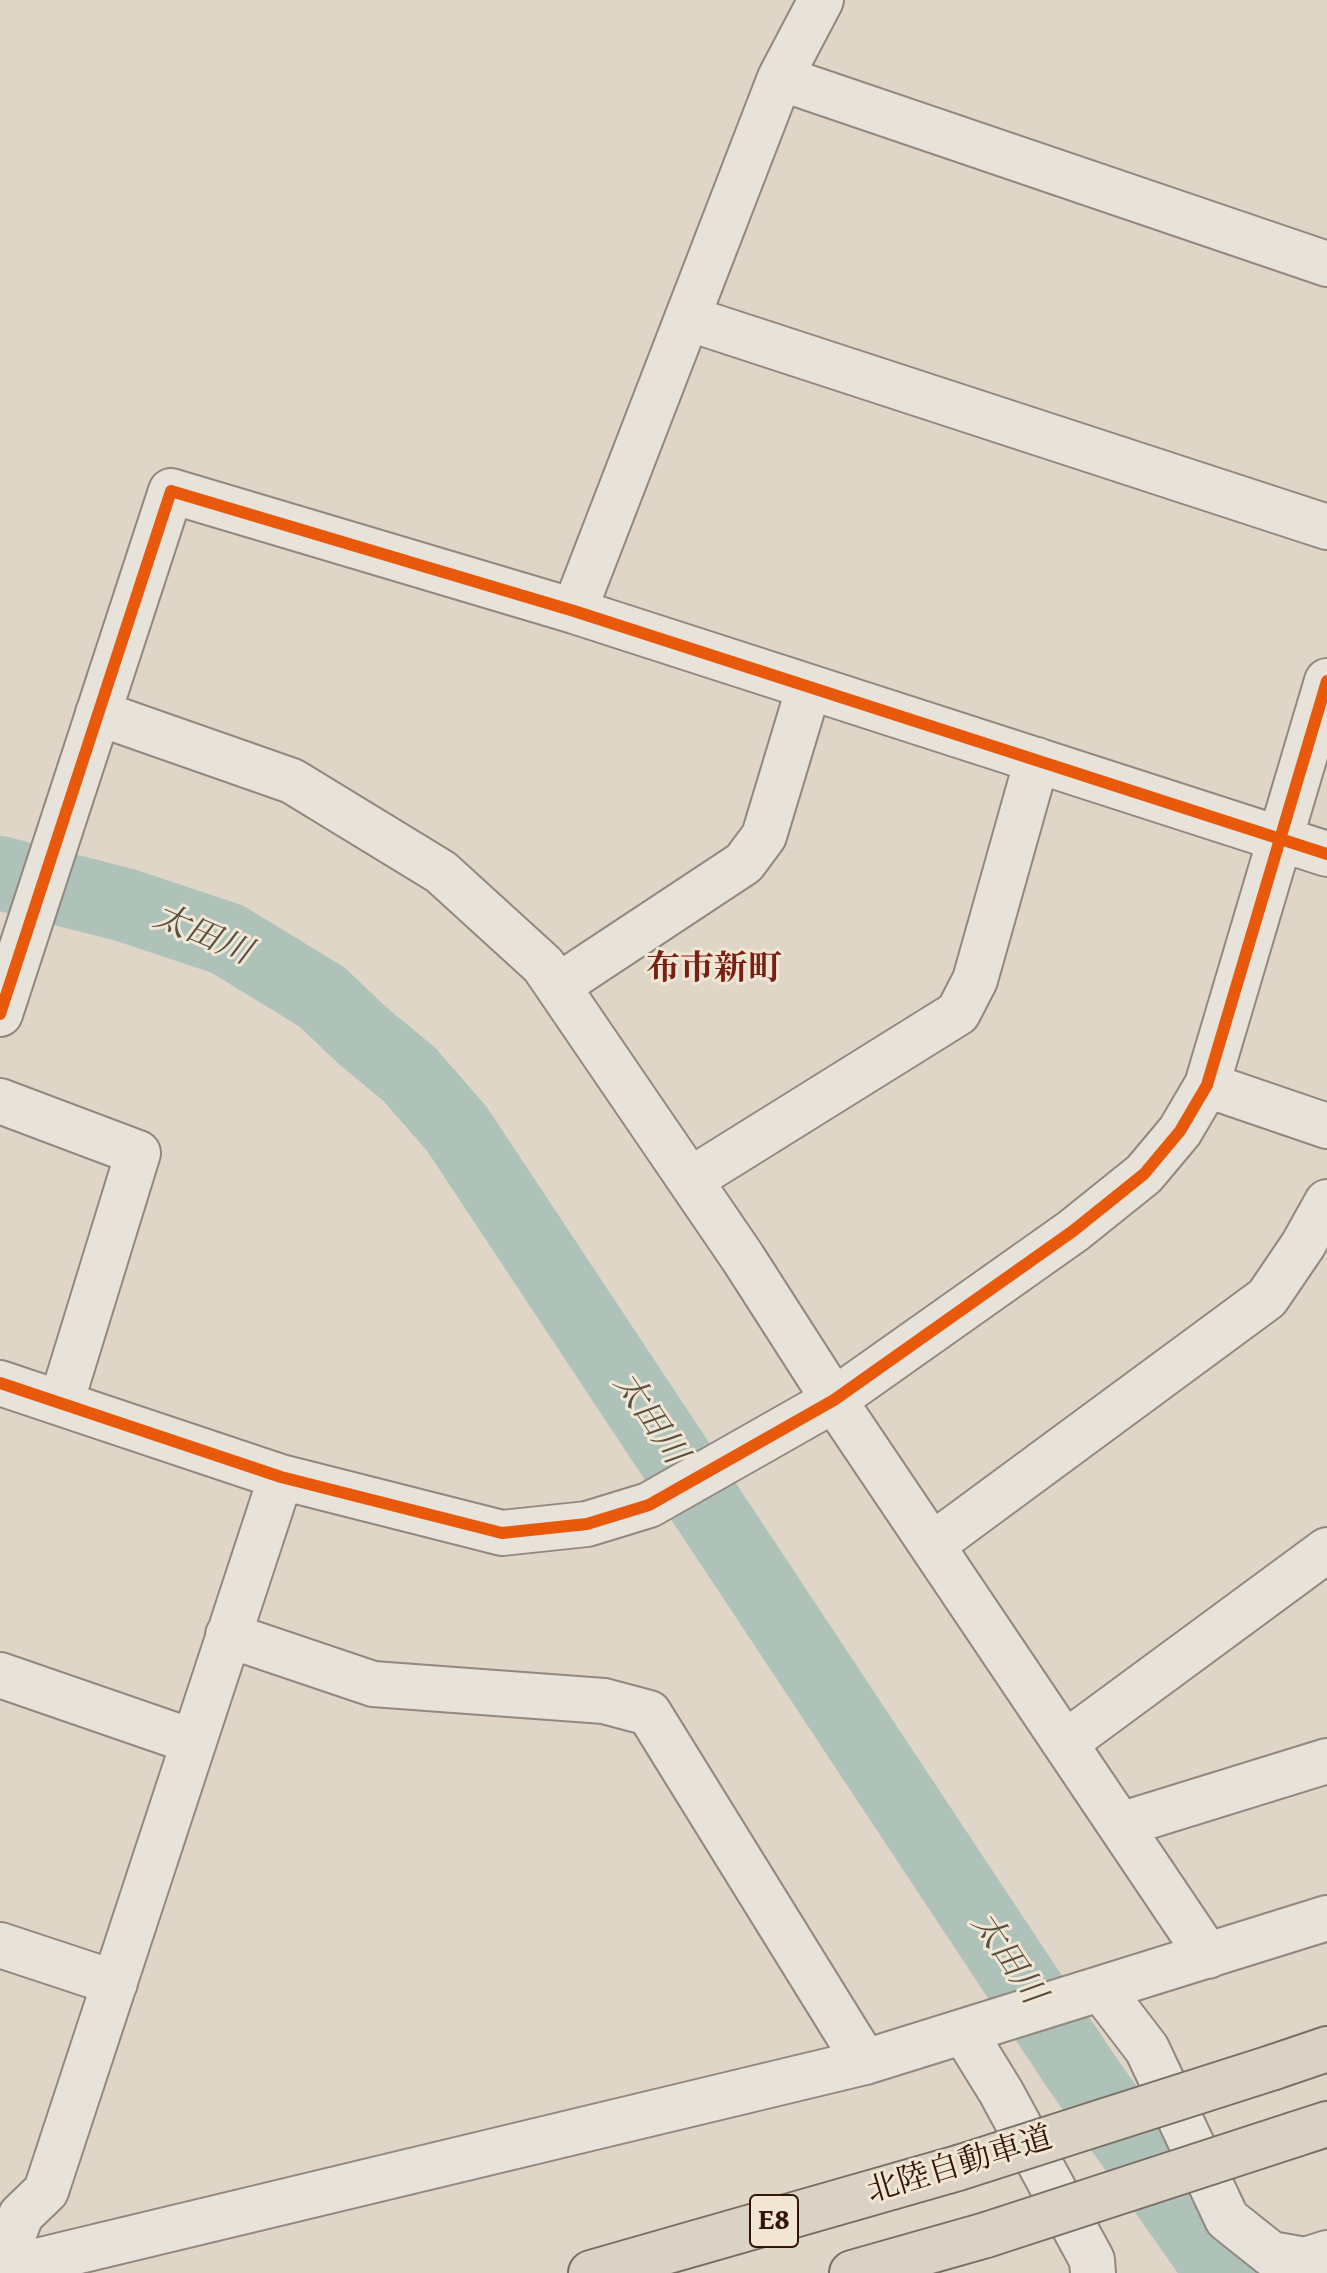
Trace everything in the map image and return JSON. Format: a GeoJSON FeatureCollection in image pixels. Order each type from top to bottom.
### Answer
{"type":"FeatureCollection","features":[{"type":"Feature","properties":{"kind":"highway","name":"北陸自動車道"},"geometry":{"type":"LineString","coordinates":[[591,2273],[958,2168],[1327,2049]]}},
{"type":"Feature","properties":{"kind":"highway"},"geometry":{"type":"LineString","coordinates":[[852,2273],[986,2235],[1311,2129]]}},
{"type":"Feature","properties":{"kind":"street"},"geometry":{"type":"LineString","coordinates":[[574,611],[780,78],[821,0]]}},
{"type":"Feature","properties":{"kind":"street"},"geometry":{"type":"LineString","coordinates":[[780,78],[1327,264]]}},
{"type":"Feature","properties":{"kind":"street"},"geometry":{"type":"LineString","coordinates":[[687,318],[1327,527]]}},
{"type":"Feature","properties":{"kind":"street"},"geometry":{"type":"LineString","coordinates":[[0,1014],[171,491],[574,611],[1327,854]]}},
{"type":"Feature","properties":{"kind":"street"},"geometry":{"type":"LineString","coordinates":[[0,1383],[281,1477],[502,1533],[587,1524],[649,1505],[834,1400],[1073,1231],[1144,1174],[1180,1131],[1207,1085],[1327,681]]}},
{"type":"Feature","properties":{"kind":"street"},"geometry":{"type":"LineString","coordinates":[[558,986],[744,863],[764,836],[809,687]]}},
{"type":"Feature","properties":{"kind":"street"},"geometry":{"type":"LineString","coordinates":[[98,713],[292,781],[441,872],[543,965],[1208,1956]]}},
{"type":"Feature","properties":{"kind":"street"},"geometry":{"type":"LineString","coordinates":[[690,1180],[958,1013],[975,980],[1037,760]]}},
{"type":"Feature","properties":{"kind":"street"},"geometry":{"type":"LineString","coordinates":[[1207,1085],[1327,1126]]}},
{"type":"Feature","properties":{"kind":"street"},"geometry":{"type":"LineString","coordinates":[[0,1101],[138,1153],[61,1403]]}},
{"type":"Feature","properties":{"kind":"street"},"geometry":{"type":"LineString","coordinates":[[932,1545],[1267,1298],[1303,1245],[1327,1202]]}},
{"type":"Feature","properties":{"kind":"street"},"geometry":{"type":"LineString","coordinates":[[281,1477],[46,2191],[10,2212],[0,2271],[865,2062],[1327,1918]]}},
{"type":"Feature","properties":{"kind":"street"},"geometry":{"type":"LineString","coordinates":[[1065,1743],[1327,1550]]}},
{"type":"Feature","properties":{"kind":"street"},"geometry":{"type":"LineString","coordinates":[[228,1635],[373,1684],[604,1701],[649,1713],[865,2062]]}},
{"type":"Feature","properties":{"kind":"street"},"geometry":{"type":"LineString","coordinates":[[0,1675],[194,1742]]}},
{"type":"Feature","properties":{"kind":"street"},"geometry":{"type":"LineString","coordinates":[[1120,1825],[1327,1761]]}},
{"type":"Feature","properties":{"kind":"street"},"geometry":{"type":"LineString","coordinates":[[0,1945],[115,1983]]}},
{"type":"Feature","properties":{"kind":"street"},"geometry":{"type":"LineString","coordinates":[[1101,1989],[1147,2049],[1227,2219],[1271,2254],[1305,2260],[1327,2253]]}},
{"type":"Feature","properties":{"kind":"street"},"geometry":{"type":"LineString","coordinates":[[964,2032],[1001,2092],[1092,2260],[1093,2273]]}},
{"type":"Feature","properties":{"kind":"waterway","name":"太田川"},"geometry":{"type":"LineString","coordinates":[[0,873],[125,905],[227,939],[322,997],[409,1074],[457,1129],[1080,2070],[1223,2273]]}},
{"type":"Feature","properties":{"kind":"cycle path"},"geometry":{"type":"LineString","coordinates":[[0,1014],[171,491],[574,611],[1327,854]]}},
{"type":"Feature","properties":{"kind":"cycle path"},"geometry":{"type":"LineString","coordinates":[[0,1383],[281,1477],[502,1533],[587,1524],[649,1505],[834,1400],[1073,1231],[1144,1174],[1180,1131],[1207,1085],[1327,681]]}},
{"type":"Feature","properties":{"kind":"district","name":"布市新町"},"geometry":{"type":"Point","coordinates":[714,970]}}]}
